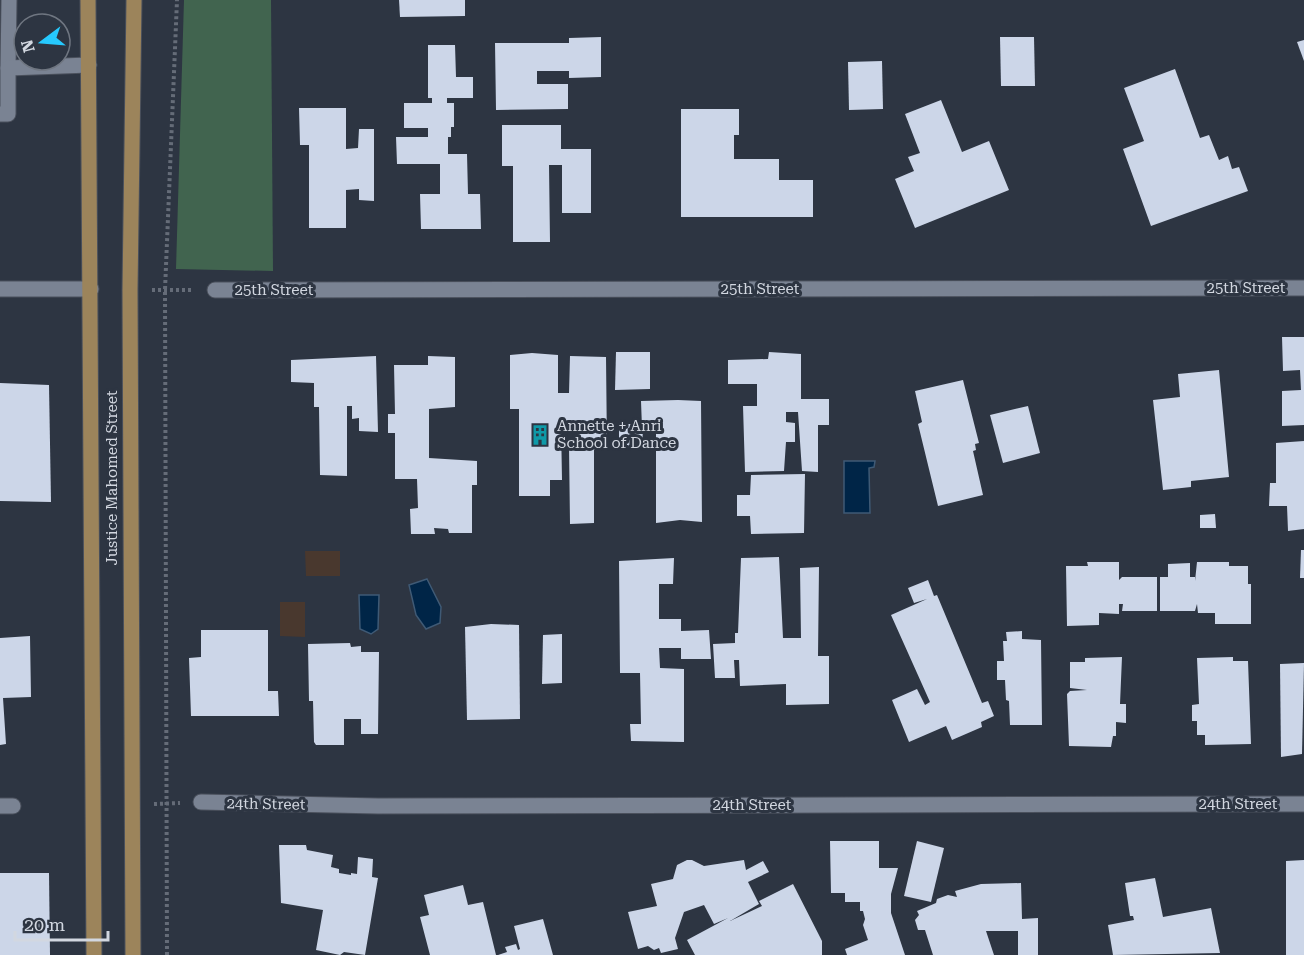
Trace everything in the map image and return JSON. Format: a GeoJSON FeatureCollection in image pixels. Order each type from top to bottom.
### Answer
{"type":"FeatureCollection","features":[{"type":"Feature","properties":{"kind":"main road","name":"Justice Mahomed Street"},"geometry":{"type":"LineString","coordinates":[[88,0],[94,955]]}},
{"type":"Feature","properties":{"kind":"main road","name":"Justice Mahomed Street"},"geometry":{"type":"LineString","coordinates":[[133,955],[130,290],[134,0]]}},
{"type":"Feature","properties":{"kind":"street"},"geometry":{"type":"LineString","coordinates":[[0,114],[8,114],[9,0]]}},
{"type":"Feature","properties":{"kind":"street"},"geometry":{"type":"LineString","coordinates":[[8,68],[89,65]]}},
{"type":"Feature","properties":{"kind":"street","name":"25th Street"},"geometry":{"type":"LineString","coordinates":[[215,290],[1304,288]]}},
{"type":"Feature","properties":{"kind":"street"},"geometry":{"type":"LineString","coordinates":[[0,289],[91,289]]}},
{"type":"Feature","properties":{"kind":"street","name":"24th Street"},"geometry":{"type":"LineString","coordinates":[[201,802],[378,806],[1304,804]]}},
{"type":"Feature","properties":{"kind":"path"},"geometry":{"type":"LineString","coordinates":[[166,955],[165,290],[177,0]]}},
{"type":"Feature","properties":{"kind":"shaded area"},"geometry":{"type":"Polygon","coordinates":[[[305,551],[340,551],[340,576],[306,576],[305,551]]]}},
{"type":"Feature","properties":{"kind":"shaded area"},"geometry":{"type":"Polygon","coordinates":[[[280,602],[305,602],[305,637],[280,636],[280,602]]]}},
{"type":"Feature","properties":{"kind":"green space"},"geometry":{"type":"Polygon","coordinates":[[[184,0],[271,0],[273,271],[176,269],[184,0]]]}},
{"type":"Feature","properties":{"kind":"water"},"geometry":{"type":"Polygon","coordinates":[[[844,461],[875,461],[874,467],[869,468],[870,513],[844,513],[844,461]]]}},
{"type":"Feature","properties":{"kind":"water"},"geometry":{"type":"Polygon","coordinates":[[[427,579],[441,607],[440,623],[426,629],[416,615],[409,585],[427,579]]]}},
{"type":"Feature","properties":{"kind":"water"},"geometry":{"type":"Polygon","coordinates":[[[359,595],[379,595],[378,629],[371,634],[360,629],[359,595]]]}},
{"type":"Feature","properties":{"kind":"building"},"geometry":{"type":"Polygon","coordinates":[[[399,0],[465,0],[465,16],[400,17],[399,0]]]}},
{"type":"Feature","properties":{"kind":"building"},"geometry":{"type":"Polygon","coordinates":[[[601,37],[601,77],[569,78],[569,71],[537,71],[537,84],[568,84],[568,109],[496,110],[495,43],[569,43],[569,38],[601,37]]]}},
{"type":"Feature","properties":{"kind":"building"},"geometry":{"type":"Polygon","coordinates":[[[1000,37],[1034,37],[1035,86],[1001,86],[1000,37]]]}},
{"type":"Feature","properties":{"kind":"building"},"geometry":{"type":"Polygon","coordinates":[[[1304,40],[1304,61],[1297,42],[1304,40]]]}},
{"type":"Feature","properties":{"kind":"building"},"geometry":{"type":"Polygon","coordinates":[[[428,45],[455,45],[456,77],[473,77],[473,98],[447,98],[447,103],[454,103],[454,127],[451,127],[451,137],[448,137],[448,154],[467,154],[468,194],[480,194],[481,229],[421,229],[420,194],[440,194],[440,164],[397,164],[396,137],[428,137],[428,128],[404,128],[404,103],[432,103],[432,98],[428,98],[428,45]]]}},
{"type":"Feature","properties":{"kind":"building"},"geometry":{"type":"Polygon","coordinates":[[[882,61],[883,109],[849,110],[848,62],[882,61]]]}},
{"type":"Feature","properties":{"kind":"building"},"geometry":{"type":"Polygon","coordinates":[[[1175,69],[1200,138],[1209,135],[1219,160],[1228,156],[1232,169],[1239,167],[1248,191],[1151,226],[1123,149],[1144,141],[1124,88],[1175,69]]]}},
{"type":"Feature","properties":{"kind":"building"},"geometry":{"type":"Polygon","coordinates":[[[941,100],[962,152],[989,141],[1009,190],[915,228],[895,179],[914,171],[908,157],[920,153],[905,114],[941,100]]]}},
{"type":"Feature","properties":{"kind":"building"},"geometry":{"type":"Polygon","coordinates":[[[299,108],[346,108],[346,149],[358,148],[359,129],[374,129],[374,201],[359,200],[359,189],[346,190],[346,228],[309,228],[309,145],[300,145],[299,108]]]}},
{"type":"Feature","properties":{"kind":"building"},"geometry":{"type":"Polygon","coordinates":[[[681,109],[739,109],[739,135],[734,135],[734,159],[779,159],[779,180],[813,180],[813,217],[681,217],[681,109]]]}},
{"type":"Feature","properties":{"kind":"building"},"geometry":{"type":"Polygon","coordinates":[[[502,125],[561,125],[561,149],[591,149],[591,213],[562,213],[562,165],[549,165],[550,242],[513,242],[513,166],[502,166],[502,125]]]}},
{"type":"Feature","properties":{"kind":"building"},"geometry":{"type":"Polygon","coordinates":[[[1282,337],[1304,337],[1304,425],[1282,426],[1282,391],[1301,390],[1300,370],[1283,371],[1282,337]]]}},
{"type":"Feature","properties":{"kind":"building"},"geometry":{"type":"Polygon","coordinates":[[[616,352],[650,352],[650,389],[615,390],[616,352]]]}},
{"type":"Feature","properties":{"kind":"building"},"geometry":{"type":"Polygon","coordinates":[[[769,352],[801,354],[801,399],[829,399],[829,425],[818,425],[818,472],[802,471],[798,412],[786,412],[786,422],[795,423],[795,442],[786,442],[784,471],[745,472],[743,406],[757,406],[757,384],[728,384],[728,360],[768,359],[769,352]]]}},
{"type":"Feature","properties":{"kind":"building","name":"Annette + Anri School of Dance"},"geometry":{"type":"Polygon","coordinates":[[[532,353],[558,355],[558,393],[569,393],[570,356],[606,357],[607,450],[594,450],[594,523],[570,524],[569,446],[575,446],[576,423],[561,423],[562,480],[550,480],[550,496],[519,496],[519,409],[510,409],[510,355],[532,353]]]}},
{"type":"Feature","properties":{"kind":"building"},"geometry":{"type":"Polygon","coordinates":[[[376,356],[378,432],[359,431],[359,418],[352,419],[352,406],[347,406],[347,476],[320,475],[319,407],[314,407],[314,383],[291,382],[291,360],[376,356]]]}},
{"type":"Feature","properties":{"kind":"building"},"geometry":{"type":"Polygon","coordinates":[[[428,356],[455,357],[455,407],[429,409],[429,458],[477,461],[477,485],[472,485],[472,533],[449,533],[448,529],[434,528],[435,534],[411,534],[410,509],[418,508],[417,479],[395,479],[395,433],[388,433],[388,414],[395,414],[394,365],[428,365],[428,356]]]}},
{"type":"Feature","properties":{"kind":"building"},"geometry":{"type":"Polygon","coordinates":[[[1219,370],[1229,477],[1191,481],[1191,487],[1163,490],[1153,400],[1180,397],[1178,374],[1219,370]]]}},
{"type":"Feature","properties":{"kind":"building"},"geometry":{"type":"Polygon","coordinates":[[[963,380],[979,443],[975,444],[976,450],[973,451],[983,495],[938,506],[918,424],[922,422],[915,391],[963,380]]]}},
{"type":"Feature","properties":{"kind":"building"},"geometry":{"type":"Polygon","coordinates":[[[0,383],[49,385],[51,502],[0,501],[0,383]]]}},
{"type":"Feature","properties":{"kind":"building"},"geometry":{"type":"Polygon","coordinates":[[[641,401],[701,401],[702,522],[680,520],[656,523],[656,428],[643,428],[642,449],[619,449],[619,424],[637,424],[637,427],[642,428],[641,401]]]}},
{"type":"Feature","properties":{"kind":"building"},"geometry":{"type":"Polygon","coordinates":[[[1028,406],[1040,453],[1003,463],[990,415],[1028,406]]]}},
{"type":"Feature","properties":{"kind":"building"},"geometry":{"type":"Polygon","coordinates":[[[1304,441],[1304,529],[1288,531],[1287,506],[1269,506],[1270,483],[1276,483],[1276,443],[1304,441]]]}},
{"type":"Feature","properties":{"kind":"building"},"geometry":{"type":"Polygon","coordinates":[[[805,474],[804,533],[751,534],[750,516],[737,516],[737,495],[750,495],[751,475],[805,474]]]}},
{"type":"Feature","properties":{"kind":"building"},"geometry":{"type":"Polygon","coordinates":[[[1215,514],[1216,528],[1200,528],[1200,515],[1215,514]]]}},
{"type":"Feature","properties":{"kind":"building"},"geometry":{"type":"Polygon","coordinates":[[[1301,550],[1304,550],[1304,578],[1300,578],[1301,550]]]}},
{"type":"Feature","properties":{"kind":"building"},"geometry":{"type":"Polygon","coordinates":[[[779,557],[783,638],[801,638],[800,568],[819,567],[818,656],[829,656],[829,704],[786,705],[786,684],[740,686],[739,660],[734,660],[735,678],[715,678],[713,644],[735,643],[735,633],[738,633],[741,558],[779,557]]]}},
{"type":"Feature","properties":{"kind":"building"},"geometry":{"type":"Polygon","coordinates":[[[674,558],[673,584],[659,584],[659,619],[681,619],[681,631],[709,630],[711,659],[681,659],[681,648],[659,648],[660,668],[684,669],[684,742],[631,741],[630,724],[641,724],[640,673],[620,673],[619,561],[674,558]]]}},
{"type":"Feature","properties":{"kind":"building"},"geometry":{"type":"Polygon","coordinates":[[[1087,562],[1119,562],[1119,580],[1122,577],[1157,577],[1157,611],[1122,611],[1123,604],[1119,604],[1119,614],[1099,613],[1099,625],[1067,626],[1066,566],[1088,566],[1087,562]]]}},
{"type":"Feature","properties":{"kind":"building"},"geometry":{"type":"Polygon","coordinates":[[[1197,562],[1229,562],[1229,566],[1248,566],[1248,584],[1251,584],[1251,624],[1215,624],[1215,613],[1198,613],[1197,604],[1195,611],[1160,611],[1160,577],[1168,577],[1168,564],[1190,563],[1190,577],[1195,577],[1195,581],[1197,562]]]}},
{"type":"Feature","properties":{"kind":"building"},"geometry":{"type":"Polygon","coordinates":[[[928,580],[934,596],[937,595],[982,703],[988,701],[994,716],[981,722],[982,727],[952,740],[946,726],[909,742],[892,700],[917,689],[925,705],[930,702],[891,615],[927,599],[914,603],[908,588],[928,580]]]}},
{"type":"Feature","properties":{"kind":"building"},"geometry":{"type":"Polygon","coordinates":[[[491,624],[519,625],[520,719],[467,720],[465,627],[491,624]]]}},
{"type":"Feature","properties":{"kind":"building"},"geometry":{"type":"Polygon","coordinates":[[[201,630],[268,630],[268,691],[278,691],[279,716],[191,716],[189,658],[201,657],[201,630]]]}},
{"type":"Feature","properties":{"kind":"building"},"geometry":{"type":"Polygon","coordinates":[[[1022,631],[1022,639],[1041,640],[1042,725],[1010,725],[1005,680],[997,680],[997,661],[1004,661],[1003,641],[1007,641],[1006,632],[1022,631]]]}},
{"type":"Feature","properties":{"kind":"building"},"geometry":{"type":"Polygon","coordinates":[[[562,634],[562,683],[542,684],[543,635],[562,634]]]}},
{"type":"Feature","properties":{"kind":"building"},"geometry":{"type":"Polygon","coordinates":[[[30,636],[31,697],[3,698],[6,744],[0,745],[0,638],[30,636]]]}},
{"type":"Feature","properties":{"kind":"building"},"geometry":{"type":"Polygon","coordinates":[[[350,643],[351,647],[361,646],[361,652],[379,652],[378,734],[361,734],[361,719],[344,719],[344,745],[316,745],[313,701],[309,701],[308,644],[350,643]]]}},
{"type":"Feature","properties":{"kind":"building"},"geometry":{"type":"Polygon","coordinates":[[[1122,657],[1120,704],[1126,704],[1126,723],[1116,722],[1116,736],[1113,736],[1111,747],[1069,746],[1067,694],[1070,691],[1087,690],[1070,688],[1070,662],[1085,662],[1085,658],[1122,657]]]}},
{"type":"Feature","properties":{"kind":"building"},"geometry":{"type":"Polygon","coordinates":[[[1233,657],[1233,661],[1248,661],[1251,744],[1205,745],[1205,735],[1197,735],[1197,721],[1192,721],[1192,705],[1199,704],[1197,658],[1233,657]]]}},
{"type":"Feature","properties":{"kind":"building"},"geometry":{"type":"Polygon","coordinates":[[[1304,663],[1302,754],[1281,757],[1280,664],[1304,663]]]}},
{"type":"Feature","properties":{"kind":"building"},"geometry":{"type":"Polygon","coordinates":[[[830,841],[879,841],[879,868],[898,868],[891,894],[891,913],[905,955],[847,955],[845,949],[868,940],[863,925],[865,919],[863,911],[860,911],[860,902],[845,902],[845,893],[831,893],[830,841]]]}},
{"type":"Feature","properties":{"kind":"building"},"geometry":{"type":"Polygon","coordinates":[[[917,841],[944,848],[931,902],[904,896],[917,841]]]}},
{"type":"Feature","properties":{"kind":"building"},"geometry":{"type":"Polygon","coordinates":[[[279,845],[306,845],[307,850],[333,855],[331,867],[339,869],[339,873],[351,875],[351,873],[357,874],[358,857],[373,859],[372,877],[378,878],[365,955],[344,952],[340,955],[316,950],[323,910],[281,903],[279,845]]]}},
{"type":"Feature","properties":{"kind":"building"},"geometry":{"type":"Polygon","coordinates":[[[687,860],[704,866],[744,860],[746,870],[763,861],[769,872],[748,882],[759,904],[730,921],[762,906],[759,901],[793,884],[822,941],[822,955],[695,955],[687,940],[728,918],[714,924],[704,905],[684,912],[675,938],[678,949],[661,953],[659,948],[654,950],[648,946],[638,949],[628,912],[657,906],[651,884],[673,879],[677,865],[687,860]]]}},
{"type":"Feature","properties":{"kind":"building"},"geometry":{"type":"Polygon","coordinates":[[[1304,860],[1304,955],[1286,955],[1286,861],[1304,860]]]}},
{"type":"Feature","properties":{"kind":"building"},"geometry":{"type":"Polygon","coordinates":[[[0,873],[49,873],[50,955],[0,955],[0,873]]]}},
{"type":"Feature","properties":{"kind":"building"},"geometry":{"type":"Polygon","coordinates":[[[1155,878],[1163,917],[1211,908],[1220,953],[1113,955],[1108,925],[1134,920],[1133,916],[1130,916],[1125,883],[1155,878]]]}},
{"type":"Feature","properties":{"kind":"building"},"geometry":{"type":"Polygon","coordinates":[[[1021,883],[1022,919],[1038,918],[1038,955],[1018,955],[1018,931],[986,931],[994,955],[933,955],[925,930],[918,930],[915,920],[919,915],[917,911],[948,895],[957,897],[955,891],[981,884],[1021,883]]]}},
{"type":"Feature","properties":{"kind":"building"},"geometry":{"type":"Polygon","coordinates":[[[463,885],[468,905],[483,902],[496,955],[430,955],[420,917],[429,915],[424,895],[463,885]]]}},
{"type":"Feature","properties":{"kind":"building"},"geometry":{"type":"Polygon","coordinates":[[[543,919],[553,955],[498,955],[507,952],[505,947],[516,944],[518,950],[520,949],[514,926],[543,919]]]}},
{"type":"Feature","properties":{"kind":"place","name":"Annette + Anri School of Dance"},"geometry":{"type":"Point","coordinates":[540,435]}}]}
